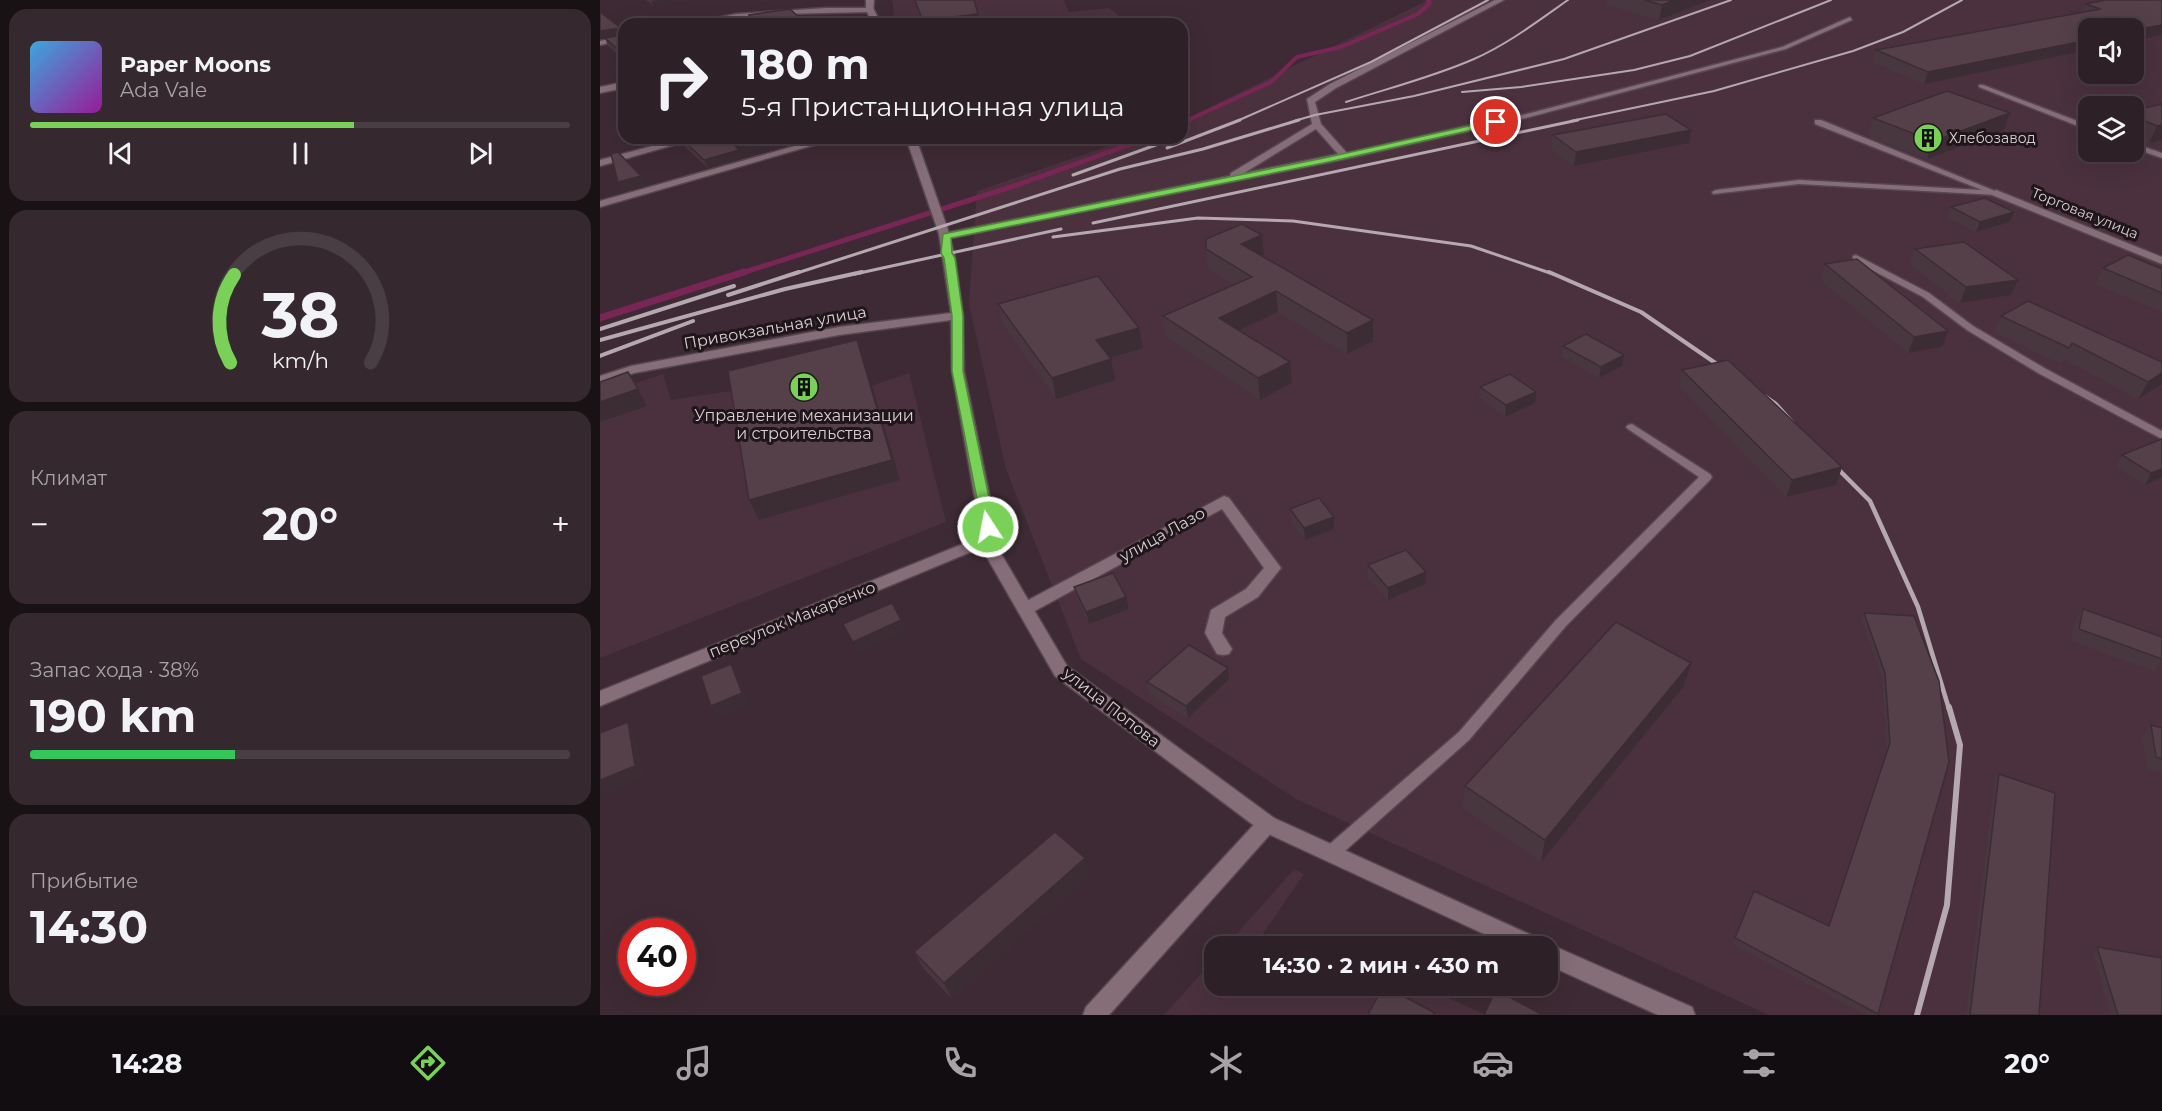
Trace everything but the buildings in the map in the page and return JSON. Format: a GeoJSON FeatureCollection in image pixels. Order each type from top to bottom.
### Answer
{"type":"FeatureCollection","features":[{"type":"Feature","properties":{"kind":"street"},"geometry":{"type":"LineString","coordinates":[[870,0],[870,10],[874,18]]}},
{"type":"Feature","properties":{"kind":"street"},"geometry":{"type":"LineString","coordinates":[[1345,156],[1317,125],[1310,101],[1333,86],[1500,0]]}},
{"type":"Feature","properties":{"kind":"street"},"geometry":{"type":"LineString","coordinates":[[743,18],[803,11],[870,10]]}},
{"type":"Feature","properties":{"kind":"street"},"geometry":{"type":"LineString","coordinates":[[600,43],[618,39]]}},
{"type":"Feature","properties":{"kind":"street"},"geometry":{"type":"LineString","coordinates":[[600,90],[618,86]]}},
{"type":"Feature","properties":{"kind":"street"},"geometry":{"type":"LineString","coordinates":[[946,236],[1345,156],[1520,117]]}},
{"type":"Feature","properties":{"kind":"street"},"geometry":{"type":"LineString","coordinates":[[1226,180],[1317,125]]}},
{"type":"Feature","properties":{"kind":"street"},"geometry":{"type":"LineString","coordinates":[[600,163],[671,144]]}},
{"type":"Feature","properties":{"kind":"street"},"geometry":{"type":"LineString","coordinates":[[600,204],[812,144]]}},
{"type":"Feature","properties":{"kind":"street","name":"улица Попова"},"geometry":{"type":"LineString","coordinates":[[913,144],[946,236],[946,253],[950,258],[957,316],[958,371],[988,527],[985,540],[1061,671],[1267,824],[1510,936]]}},
{"type":"Feature","properties":{"kind":"street","name":"Торговая улица"},"geometry":{"type":"LineString","coordinates":[[1996,193],[2162,261]]}},
{"type":"Feature","properties":{"kind":"street","name":"Привокзальная улица"},"geometry":{"type":"LineString","coordinates":[[600,380],[631,370],[839,330],[957,316]]}},
{"type":"Feature","properties":{"kind":"street","name":"улица Лазо"},"geometry":{"type":"LineString","coordinates":[[1025,609],[1224,501],[1273,568],[1252,593],[1217,614],[1213,633],[1223,649]]}},
{"type":"Feature","properties":{"kind":"street","name":"переулок Макаренко"},"geometry":{"type":"LineString","coordinates":[[600,699],[985,540]]}},
{"type":"Feature","properties":{"kind":"street"},"geometry":{"type":"LineString","coordinates":[[1094,1015],[1267,824]]}},
{"type":"Feature","properties":{"kind":"street"},"geometry":{"type":"LineString","coordinates":[[1558,958],[1684,1015]]}},
{"type":"Feature","properties":{"kind":"lane"},"geometry":{"type":"LineString","coordinates":[[1520,117],[1784,48],[1850,19]]}},
{"type":"Feature","properties":{"kind":"lane"},"geometry":{"type":"LineString","coordinates":[[1981,86],[2078,124]]}},
{"type":"Feature","properties":{"kind":"lane"},"geometry":{"type":"LineString","coordinates":[[1818,122],[1996,193]]}},
{"type":"Feature","properties":{"kind":"lane"},"geometry":{"type":"LineString","coordinates":[[2144,149],[2162,156]]}},
{"type":"Feature","properties":{"kind":"lane"},"geometry":{"type":"LineString","coordinates":[[1716,192],[1799,182],[1996,193]]}},
{"type":"Feature","properties":{"kind":"lane"},"geometry":{"type":"LineString","coordinates":[[1856,258],[1926,296],[1970,328],[2042,370],[2162,436]]}},
{"type":"Feature","properties":{"kind":"lane"},"geometry":{"type":"LineString","coordinates":[[1330,854],[1464,736],[1561,623],[1706,477],[1632,427]]}},
{"type":"Feature","properties":{"kind":"shaded area"},"geometry":{"type":"Polygon","coordinates":[[[892,0],[1064,0],[1069,12],[1109,8],[1122,18],[894,18],[892,0]]]}},
{"type":"Feature","properties":{"kind":"shaded area"},"geometry":{"type":"Polygon","coordinates":[[[1428,0],[2162,0],[2162,1015],[1769,1015],[1296,799],[1081,659],[1006,469],[969,304],[977,191],[1114,144],[1188,144],[1188,118],[1428,0]]]}},
{"type":"Feature","properties":{"kind":"shaded area"},"geometry":{"type":"Polygon","coordinates":[[[909,373],[946,522],[600,658],[600,395],[663,374],[671,400],[737,390],[734,419],[871,386],[909,373]]]}},
{"type":"Feature","properties":{"kind":"shaded area"},"geometry":{"type":"Polygon","coordinates":[[[1294,869],[1304,874],[1262,935],[1264,936],[1235,936],[1294,869]]]}},
{"type":"Feature","properties":{"kind":"shaded area"},"geometry":{"type":"Polygon","coordinates":[[[1204,970],[1204,996],[1386,996],[1407,1006],[1412,996],[1444,996],[1486,1015],[1164,1015],[1204,970]]]}},
{"type":"Feature","properties":{"kind":"waterway"},"geometry":{"type":"LineString","coordinates":[[1188,120],[1271,82],[1297,57],[1341,47],[1418,14],[1430,3],[1428,0]]}},
{"type":"Feature","properties":{"kind":"waterway"},"geometry":{"type":"LineString","coordinates":[[739,274],[1017,185],[1131,144]]}},
{"type":"Feature","properties":{"kind":"waterway"},"geometry":{"type":"LineString","coordinates":[[600,318],[744,272]]}},
{"type":"Feature","properties":{"kind":"railway"},"geometry":{"type":"LineString","coordinates":[[1237,121],[1371,62],[1488,0]]}},
{"type":"Feature","properties":{"kind":"railway"},"geometry":{"type":"LineString","coordinates":[[1346,102],[1427,77],[1474,59],[1511,39],[1568,0]]}},
{"type":"Feature","properties":{"kind":"railway"},"geometry":{"type":"LineString","coordinates":[[1294,121],[1414,96],[1564,59],[1731,0]]}},
{"type":"Feature","properties":{"kind":"railway"},"geometry":{"type":"LineString","coordinates":[[1462,92],[1521,87],[1634,70],[1690,56],[1831,0]]}},
{"type":"Feature","properties":{"kind":"railway"},"geometry":{"type":"LineString","coordinates":[[1571,121],[1714,91],[1853,51],[1903,32],[1962,0]]}},
{"type":"Feature","properties":{"kind":"railway"},"geometry":{"type":"LineString","coordinates":[[1188,140],[1240,120]]}},
{"type":"Feature","properties":{"kind":"railway"},"geometry":{"type":"LineString","coordinates":[[794,274],[1120,169],[1203,149],[1299,120]]}},
{"type":"Feature","properties":{"kind":"railway"},"geometry":{"type":"LineString","coordinates":[[1093,223],[1578,120]]}},
{"type":"Feature","properties":{"kind":"railway"},"geometry":{"type":"LineString","coordinates":[[1073,175],[1158,144]]}},
{"type":"Feature","properties":{"kind":"railway"},"geometry":{"type":"LineString","coordinates":[[1167,148],[1177,144]]}},
{"type":"Feature","properties":{"kind":"railway"},"geometry":{"type":"LineString","coordinates":[[1053,237],[1198,218],[1293,221],[1471,246],[1553,274]]}},
{"type":"Feature","properties":{"kind":"railway"},"geometry":{"type":"LineString","coordinates":[[855,274],[1061,229]]}},
{"type":"Feature","properties":{"kind":"railway"},"geometry":{"type":"LineString","coordinates":[[728,295],[799,272]]}},
{"type":"Feature","properties":{"kind":"railway"},"geometry":{"type":"LineString","coordinates":[[600,340],[785,289],[862,272]]}},
{"type":"Feature","properties":{"kind":"railway"},"geometry":{"type":"LineString","coordinates":[[1549,272],[1641,312],[1730,373]]}},
{"type":"Feature","properties":{"kind":"railway"},"geometry":{"type":"LineString","coordinates":[[600,329],[734,286]]}},
{"type":"Feature","properties":{"kind":"railway"},"geometry":{"type":"LineString","coordinates":[[600,356],[693,321]]}},
{"type":"Feature","properties":{"kind":"railway"},"geometry":{"type":"LineString","coordinates":[[1760,393],[1776,404],[1793,423]]}},
{"type":"Feature","properties":{"kind":"railway"},"geometry":{"type":"LineString","coordinates":[[1829,459],[1836,466]]}},
{"type":"Feature","properties":{"kind":"railway"},"geometry":{"type":"LineString","coordinates":[[1834,465],[1870,501],[1918,607],[1949,709]]}},
{"type":"Feature","properties":{"kind":"railway"},"geometry":{"type":"LineString","coordinates":[[1917,1015],[1947,905],[1960,745],[1949,707]]}},
{"type":"Feature","properties":{"kind":"place","name":"Хлебозавод"},"geometry":{"type":"Point","coordinates":[1928,138]}},
{"type":"Feature","properties":{"kind":"place","name":"Управление механизации и строительства"},"geometry":{"type":"Point","coordinates":[804,387]}},
{"type":"Feature","properties":{"kind":"route"},"geometry":{"type":"LineString","coordinates":[[988,527],[958,371],[957,316],[950,258],[946,253],[946,236],[1324,160],[1496,122]]}}]}
